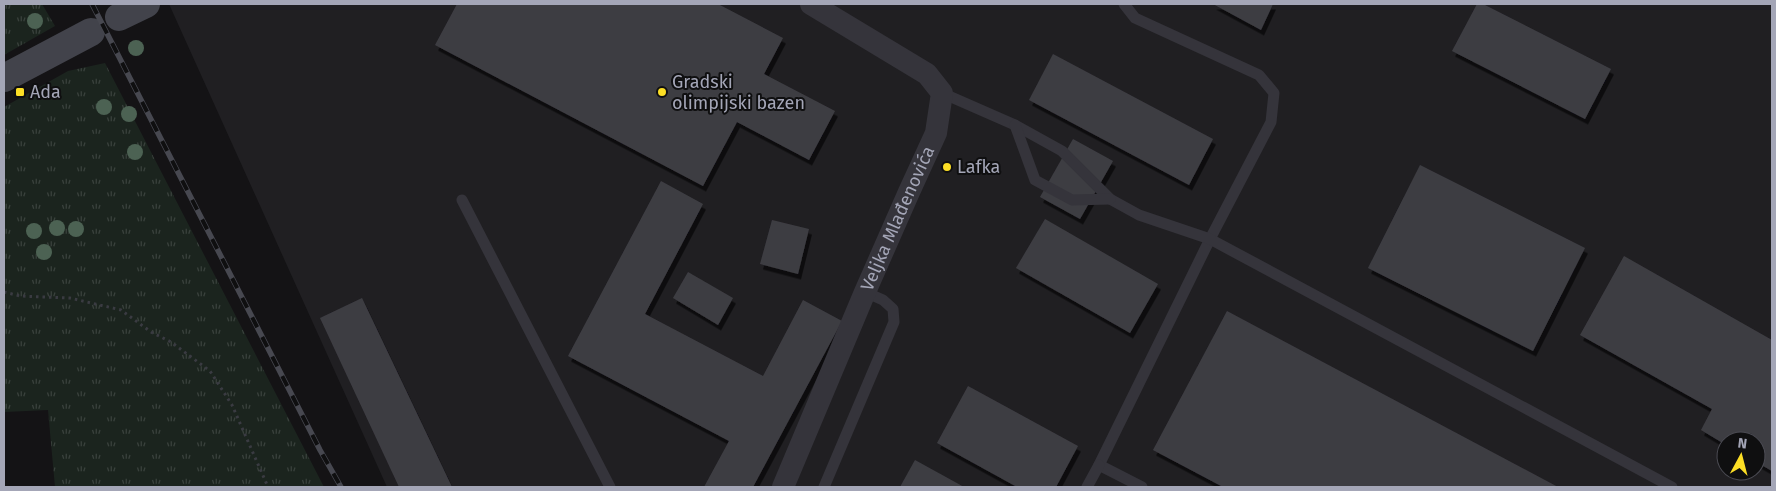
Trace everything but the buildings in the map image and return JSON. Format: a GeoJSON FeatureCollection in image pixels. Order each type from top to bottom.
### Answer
{"type":"FeatureCollection","features":[{"type":"Feature","properties":{"kind":"street"},"geometry":{"type":"LineString","coordinates":[[119,18],[146,4]]}},
{"type":"Feature","properties":{"kind":"street"},"geometry":{"type":"LineString","coordinates":[[811,4],[927,74],[942,93]]}},
{"type":"Feature","properties":{"kind":"street"},"geometry":{"type":"LineString","coordinates":[[4,78],[91,32]]}},
{"type":"Feature","properties":{"kind":"street","name":"Veljka Mlađenovića"},"geometry":{"type":"LineString","coordinates":[[783,487],[865,292],[936,133],[942,93]]}},
{"type":"Feature","properties":{"kind":"lane"},"geometry":{"type":"LineString","coordinates":[[1087,487],[1210,239],[1271,122],[1274,93],[1259,75],[1135,18],[1124,4]]}},
{"type":"Feature","properties":{"kind":"lane"},"geometry":{"type":"LineString","coordinates":[[942,93],[1015,125],[1062,151],[1110,199],[1139,215],[1210,239],[1672,487]]}},
{"type":"Feature","properties":{"kind":"lane"},"geometry":{"type":"LineString","coordinates":[[1015,125],[1035,180],[1072,200],[1110,199]]}},
{"type":"Feature","properties":{"kind":"lane"},"geometry":{"type":"LineString","coordinates":[[462,200],[610,487]]}},
{"type":"Feature","properties":{"kind":"lane"},"geometry":{"type":"LineString","coordinates":[[824,487],[894,322],[893,309],[882,300],[865,292]]}},
{"type":"Feature","properties":{"kind":"lane"},"geometry":{"type":"LineString","coordinates":[[1099,465],[1142,487]]}},
{"type":"Feature","properties":{"kind":"path"},"geometry":{"type":"LineString","coordinates":[[4,292],[20,296],[70,298],[121,310],[210,370],[232,405],[268,487]]}},
{"type":"Feature","properties":{"kind":"shaded area"},"geometry":{"type":"Polygon","coordinates":[[[169,4],[1772,4],[1772,487],[387,487],[169,4]]]}},
{"type":"Feature","properties":{"kind":"green space"},"geometry":{"type":"Polygon","coordinates":[[[4,4],[42,4],[55,26],[4,55],[4,4]]]}},
{"type":"Feature","properties":{"kind":"green space"},"geometry":{"type":"Polygon","coordinates":[[[105,63],[324,487],[55,487],[48,410],[4,412],[4,107],[68,71],[105,63]]]}},
{"type":"Feature","properties":{"kind":"railway"},"geometry":{"type":"LineString","coordinates":[[92,4],[320,450],[341,487]]}},
{"type":"Feature","properties":{"kind":"place","name":"Ada"},"geometry":{"type":"Point","coordinates":[20,92]}},
{"type":"Feature","properties":{"kind":"place","name":"Gradski olimpijski bazen"},"geometry":{"type":"Point","coordinates":[662,92]}},
{"type":"Feature","properties":{"kind":"place","name":"Lafka"},"geometry":{"type":"Point","coordinates":[947,167]}}]}
